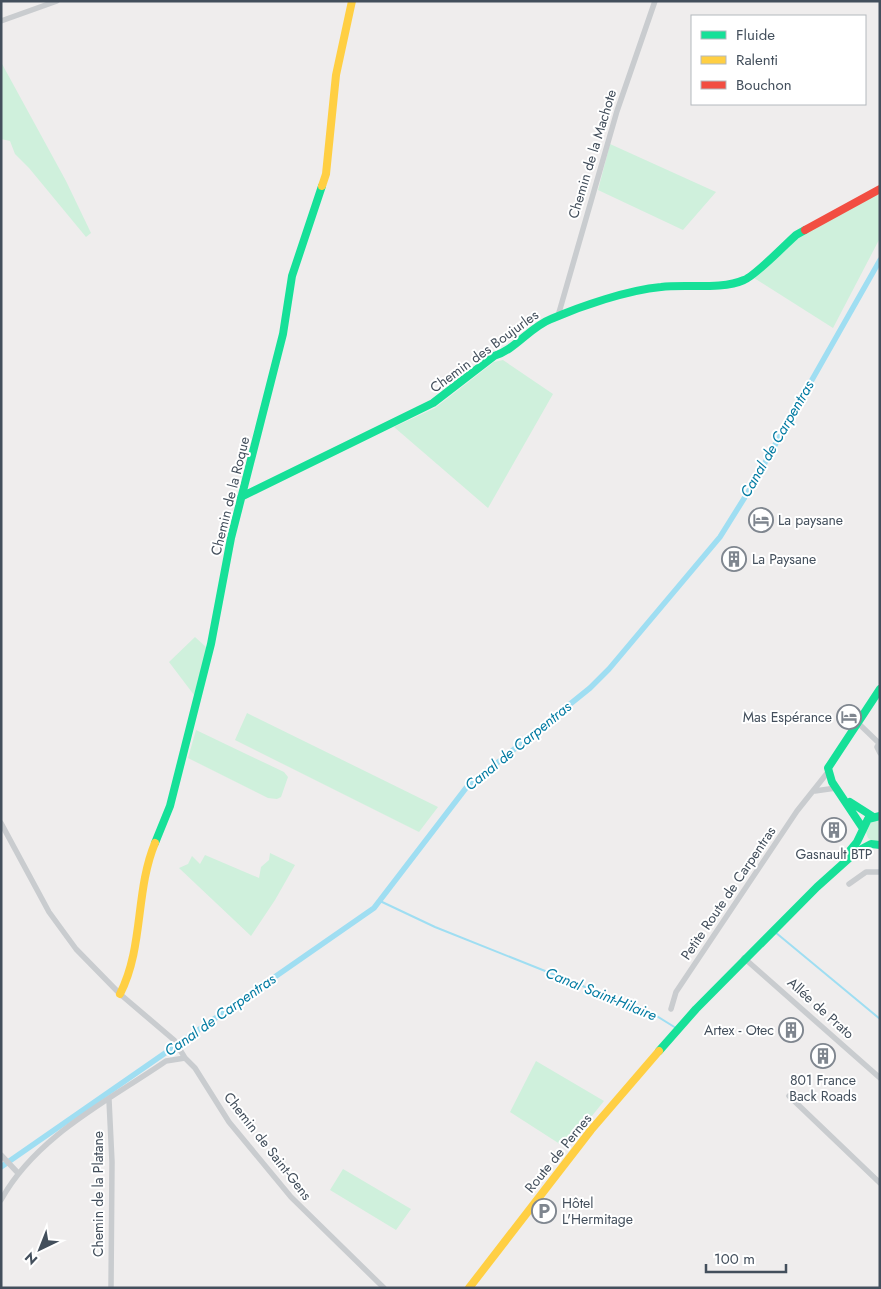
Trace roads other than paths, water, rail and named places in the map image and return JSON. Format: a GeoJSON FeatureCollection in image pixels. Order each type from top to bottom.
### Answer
{"type":"FeatureCollection","features":[{"type":"Feature","properties":{"kind":"street"},"geometry":{"type":"LineString","coordinates":[[1,21],[57,1]]}},
{"type":"Feature","properties":{"kind":"street","name":"Chemin de la Roque"},"geometry":{"type":"LineString","coordinates":[[120,994],[128,978],[133,955],[147,862],[170,806],[211,644],[241,497],[279,355],[292,276],[326,174],[336,75],[352,1]]}},
{"type":"Feature","properties":{"kind":"street","name":"Chemin de la Machote"},"geometry":{"type":"LineString","coordinates":[[558,316],[617,111],[656,1]]}},
{"type":"Feature","properties":{"kind":"street","name":"Chemin des Boujurles"},"geometry":{"type":"LineString","coordinates":[[241,497],[272,480],[433,403],[527,333],[558,316],[626,294],[660,287],[724,284],[745,280],[796,235],[880,189]]}},
{"type":"Feature","properties":{"kind":"street","name":"Petite Route de Carpentras"},"geometry":{"type":"LineString","coordinates":[[670,1009],[676,992],[810,793],[828,772],[830,764],[880,689]]}},
{"type":"Feature","properties":{"kind":"street"},"geometry":{"type":"LineString","coordinates":[[857,722],[879,743],[877,747],[880,753]]}},
{"type":"Feature","properties":{"kind":"street"},"geometry":{"type":"LineString","coordinates":[[828,772],[830,782],[846,799],[871,844]]}},
{"type":"Feature","properties":{"kind":"street"},"geometry":{"type":"LineString","coordinates":[[810,793],[820,788],[836,788]]}},
{"type":"Feature","properties":{"kind":"street"},"geometry":{"type":"LineString","coordinates":[[846,799],[876,816]]}},
{"type":"Feature","properties":{"kind":"street"},"geometry":{"type":"LineString","coordinates":[[817,887],[853,848],[864,822],[876,816]]}},
{"type":"Feature","properties":{"kind":"street","name":"Chemin de Saint-Gens"},"geometry":{"type":"LineString","coordinates":[[1,823],[60,930],[120,994],[178,1045],[184,1058],[195,1068],[230,1122],[291,1197],[384,1288]]}},
{"type":"Feature","properties":{"kind":"street"},"geometry":{"type":"LineString","coordinates":[[817,887],[856,852],[871,844],[880,845]]}},
{"type":"Feature","properties":{"kind":"street"},"geometry":{"type":"LineString","coordinates":[[849,884],[866,872],[880,872]]}},
{"type":"Feature","properties":{"kind":"street","name":"Route de Pernes"},"geometry":{"type":"LineString","coordinates":[[469,1288],[551,1180],[671,1037],[744,958],[817,887]]}},
{"type":"Feature","properties":{"kind":"street","name":"Allée de Prato"},"geometry":{"type":"LineString","coordinates":[[744,958],[880,1078]]}},
{"type":"Feature","properties":{"kind":"street"},"geometry":{"type":"LineString","coordinates":[[1,1200],[18,1173],[52,1140],[166,1061],[184,1058]]}},
{"type":"Feature","properties":{"kind":"street"},"geometry":{"type":"LineString","coordinates":[[789,1096],[880,1183]]}},
{"type":"Feature","properties":{"kind":"street","name":"Chemin de la Platane"},"geometry":{"type":"LineString","coordinates":[[109,1100],[112,1162],[111,1288]]}},
{"type":"Feature","properties":{"kind":"street"},"geometry":{"type":"LineString","coordinates":[[1,1155],[18,1173]]}},
{"type":"Feature","properties":{"kind":"waterway","name":"Canal de Carpentras"},"geometry":{"type":"LineString","coordinates":[[1,1167],[374,908],[466,788],[590,688],[609,669],[720,537],[750,489],[880,260]]}},
{"type":"Feature","properties":{"kind":"waterway","name":"Canal Saint-Hilaire"},"geometry":{"type":"LineString","coordinates":[[380,901],[435,927],[655,1015],[676,1028]]}},
{"type":"Feature","properties":{"kind":"waterway","name":"Canal Saint-Hilaire"},"geometry":{"type":"LineString","coordinates":[[775,932],[880,1019]]}},
{"type":"Feature","properties":{"kind":"place","name":"La paysane"},"geometry":{"type":"Point","coordinates":[761,520]}},
{"type":"Feature","properties":{"kind":"place","name":"La Paysane"},"geometry":{"type":"Point","coordinates":[734,559]}},
{"type":"Feature","properties":{"kind":"place","name":"Mas Espérance"},"geometry":{"type":"Point","coordinates":[849,717]}},
{"type":"Feature","properties":{"kind":"place","name":"Gasnault BTP"},"geometry":{"type":"Point","coordinates":[834,830]}},
{"type":"Feature","properties":{"kind":"place","name":"Artex - Otec"},"geometry":{"type":"Point","coordinates":[791,1030]}},
{"type":"Feature","properties":{"kind":"place","name":"801 France Back Roads"},"geometry":{"type":"Point","coordinates":[823,1056]}},
{"type":"Feature","properties":{"kind":"place","name":"Hôtel L'Hermitage"},"geometry":{"type":"Point","coordinates":[544,1211]}}]}
